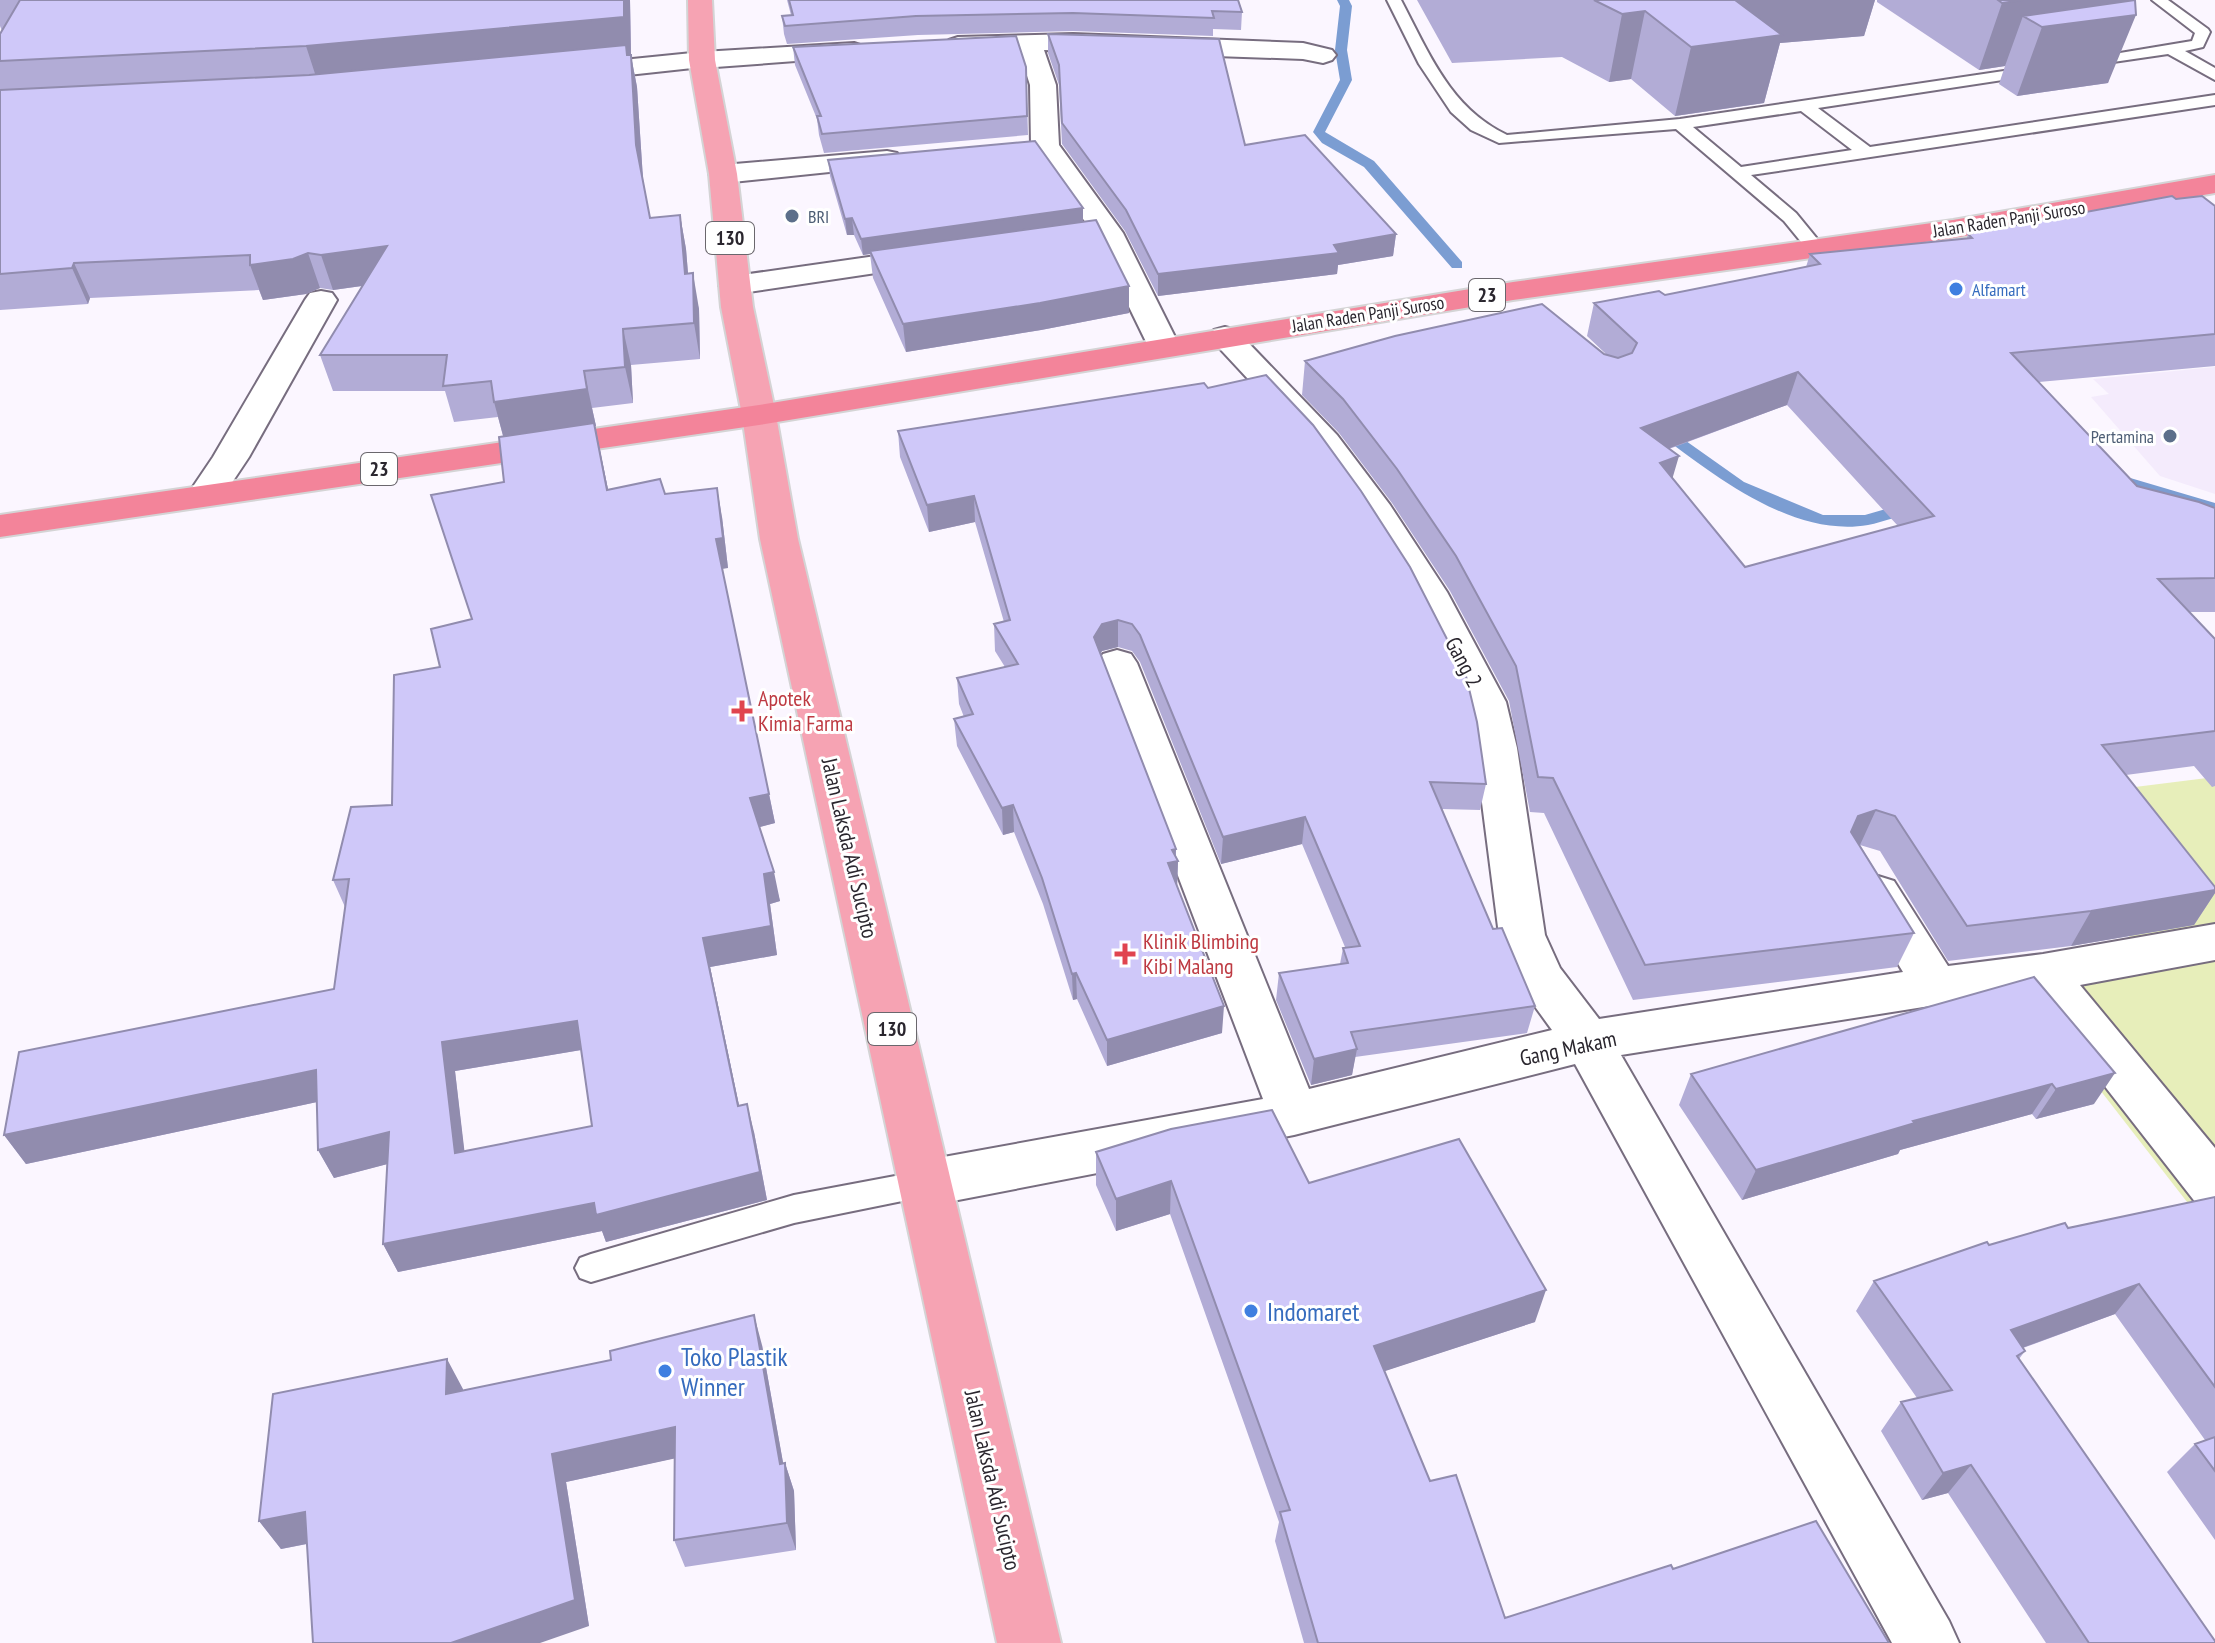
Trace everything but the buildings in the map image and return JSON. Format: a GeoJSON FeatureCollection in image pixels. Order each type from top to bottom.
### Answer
{"type":"FeatureCollection","features":[{"type":"Feature","properties":{"kind":"highway","name":"Jalan Raden Panji Suroso"},"geometry":{"type":"LineString","coordinates":[[759,415],[1513,291],[1817,250],[2215,184]]}},
{"type":"Feature","properties":{"kind":"highway","name":"23"},"geometry":{"type":"LineString","coordinates":[[0,526],[759,415]]}},
{"type":"Feature","properties":{"kind":"main road","name":"Jalan Laksda Adi Sucipto"},"geometry":{"type":"LineString","coordinates":[[700,0],[702,60],[723,174],[735,285],[779,539],[1029,1643]]}},
{"type":"Feature","properties":{"kind":"street"},"geometry":{"type":"LineString","coordinates":[[934,46],[1089,42],[1303,51],[1323,55]]}},
{"type":"Feature","properties":{"kind":"street"},"geometry":{"type":"LineString","coordinates":[[1029,43],[1043,85],[1045,145],[1108,233],[1164,347]]}},
{"type":"Feature","properties":{"kind":"street"},"geometry":{"type":"LineString","coordinates":[[554,75],[702,60],[872,49]]}},
{"type":"Feature","properties":{"kind":"street"},"geometry":{"type":"LineString","coordinates":[[1014,148],[1045,145]]}},
{"type":"Feature","properties":{"kind":"street"},"geometry":{"type":"LineString","coordinates":[[723,174],[907,158]]}},
{"type":"Feature","properties":{"kind":"street"},"geometry":{"type":"LineString","coordinates":[[1077,237],[1108,233]]}},
{"type":"Feature","properties":{"kind":"street"},"geometry":{"type":"LineString","coordinates":[[735,285],[968,252]]}},
{"type":"Feature","properties":{"kind":"street"},"geometry":{"type":"LineString","coordinates":[[1513,291],[1545,322]]}},
{"type":"Feature","properties":{"kind":"street"},"geometry":{"type":"LineString","coordinates":[[206,494],[231,457],[321,300]]}},
{"type":"Feature","properties":{"kind":"street","name":"Gang 2"},"geometry":{"type":"LineString","coordinates":[[1225,337],[1325,442],[1377,513],[1428,592],[1485,702],[1496,748],[1522,935],[1540,977],[1587,1041],[1927,1643]]}},
{"type":"Feature","properties":{"kind":"street"},"geometry":{"type":"LineString","coordinates":[[1117,663],[1294,1114]]}},
{"type":"Feature","properties":{"kind":"street"},"geometry":{"type":"LineString","coordinates":[[1861,865],[1936,986]]}},
{"type":"Feature","properties":{"kind":"street","name":"Gang Makam"},"geometry":{"type":"LineString","coordinates":[[927,1183],[1294,1114],[1587,1041],[1936,986],[2043,973],[2215,942]]}},
{"type":"Feature","properties":{"kind":"street"},"geometry":{"type":"LineString","coordinates":[[2043,973],[2215,1187]]}},
{"type":"Feature","properties":{"kind":"lane"},"geometry":{"type":"LineString","coordinates":[[1394,0],[1427,64],[1457,109],[1477,127],[1505,140],[1680,124],[2198,44],[2203,32],[2159,0]]}},
{"type":"Feature","properties":{"kind":"lane"},"geometry":{"type":"LineString","coordinates":[[2173,50],[2215,75]]}},
{"type":"Feature","properties":{"kind":"lane"},"geometry":{"type":"LineString","coordinates":[[1740,172],[2215,100]]}},
{"type":"Feature","properties":{"kind":"lane"},"geometry":{"type":"LineString","coordinates":[[1805,106],[1867,153]]}},
{"type":"Feature","properties":{"kind":"lane"},"geometry":{"type":"LineString","coordinates":[[1680,124],[1790,217],[1817,250]]}},
{"type":"Feature","properties":{"kind":"lane"},"geometry":{"type":"LineString","coordinates":[[591,1268],[794,1209],[927,1183]]}},
{"type":"Feature","properties":{"kind":"shaded area","name":"Pertamina"},"geometry":{"type":"Polygon","coordinates":[[[2215,367],[2215,494],[2160,476],[2091,397],[2109,394],[2093,379],[2215,367]]]}},
{"type":"Feature","properties":{"kind":"green space"},"geometry":{"type":"Polygon","coordinates":[[[2215,777],[2215,1238],[2048,1023],[2071,983],[2141,965],[2071,795],[2215,777]]]}},
{"type":"Feature","properties":{"kind":"waterway"},"geometry":{"type":"LineString","coordinates":[[1343,0],[1346,6],[1341,50],[1346,80],[1319,132],[1326,140],[1369,164],[1457,265]]}},
{"type":"Feature","properties":{"kind":"waterway"},"geometry":{"type":"LineString","coordinates":[[1662,429],[1738,485],[1821,520],[1866,520],[1910,507]]}},
{"type":"Feature","properties":{"kind":"waterway"},"geometry":{"type":"LineString","coordinates":[[2110,477],[2215,508]]}},
{"type":"Feature","properties":{"kind":"place","name":"BRI"},"geometry":{"type":"Point","coordinates":[792,216]}},
{"type":"Feature","properties":{"kind":"place","name":"Alfamart"},"geometry":{"type":"Point","coordinates":[1956,289]}},
{"type":"Feature","properties":{"kind":"place","name":"Pertamina"},"geometry":{"type":"Point","coordinates":[2170,436]}},
{"type":"Feature","properties":{"kind":"place","name":"Apotek Kimia Farma"},"geometry":{"type":"Point","coordinates":[742,711]}},
{"type":"Feature","properties":{"kind":"place","name":"Klinik Blimbing Kibi Malang"},"geometry":{"type":"Point","coordinates":[1125,954]}},
{"type":"Feature","properties":{"kind":"place","name":"Indomaret"},"geometry":{"type":"Point","coordinates":[1251,1311]}},
{"type":"Feature","properties":{"kind":"place","name":"Toko Plastik Winner"},"geometry":{"type":"Point","coordinates":[665,1371]}}]}
